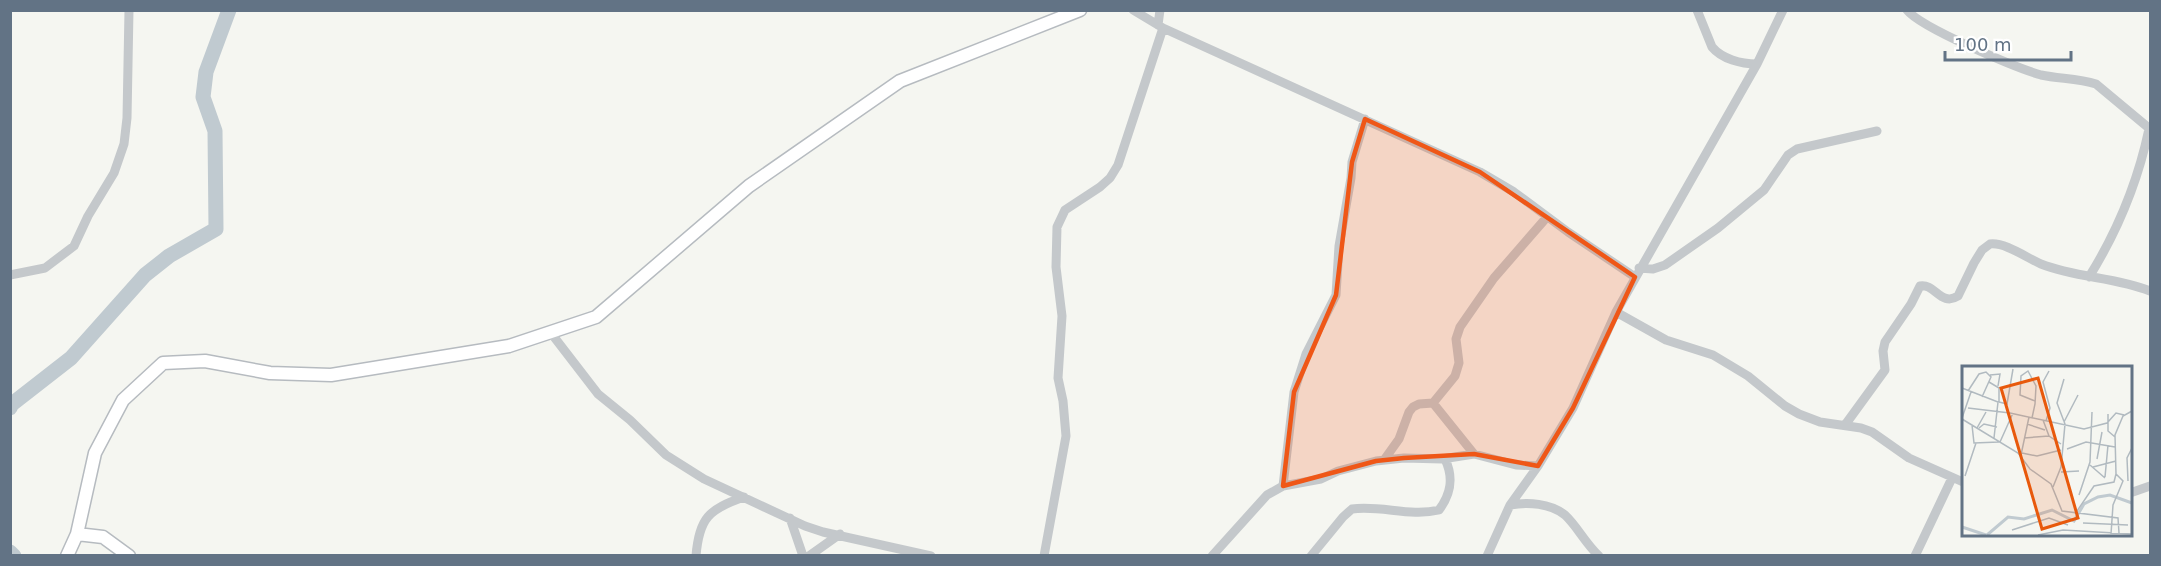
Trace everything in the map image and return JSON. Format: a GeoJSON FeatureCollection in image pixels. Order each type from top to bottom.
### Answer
{"type":"FeatureCollection","features":[{"type":"Feature","properties":{"kind":"street"},"geometry":{"type":"LineString","coordinates":[[10,275],[45,268],[74,246],[88,216],[114,173],[124,144],[127,118],[129,10]]}},
{"type":"Feature","properties":{"kind":"street"},"geometry":{"type":"LineString","coordinates":[[67,555],[77,534],[96,453],[123,400],[163,363],[205,361],[270,373],[331,375],[509,346],[596,317],[749,186],[900,81],[1080,10]]}},
{"type":"Feature","properties":{"kind":"street"},"geometry":{"type":"LineString","coordinates":[[1133,10],[1161,27],[1480,172],[1514,192],[1547,217],[1637,272],[1665,265],[1718,228],[1764,190],[1788,155],[1797,149],[1877,131]]}},
{"type":"Feature","properties":{"kind":"street"},"geometry":{"type":"LineString","coordinates":[[1044,555],[1066,436],[1063,401],[1058,378],[1062,316],[1056,267],[1057,226],[1065,210],[1100,188],[1118,165],[1161,27],[1160,10]]}},
{"type":"Feature","properties":{"kind":"street"},"geometry":{"type":"LineString","coordinates":[[1697,10],[1716,52],[1737,62],[1757,64]]}},
{"type":"Feature","properties":{"kind":"street"},"geometry":{"type":"LineString","coordinates":[[1487,555],[1510,505],[1538,466],[1573,408],[1616,312],[1637,272],[1757,64],[1783,10]]}},
{"type":"Feature","properties":{"kind":"street"},"geometry":{"type":"LineString","coordinates":[[1907,10],[1923,22],[2003,62],[2051,77],[2096,84],[2150,129],[2125,207],[2089,277]]}},
{"type":"Feature","properties":{"kind":"street"},"geometry":{"type":"LineString","coordinates":[[1283,486],[1294,392],[1298,376],[1316,332],[1336,295],[1339,246],[1352,162],[1365,119]]}},
{"type":"Feature","properties":{"kind":"street"},"geometry":{"type":"LineString","coordinates":[[1384,460],[1399,439],[1413,407],[1433,403],[1450,385],[1459,363],[1456,339],[1460,327],[1494,278],[1547,217]]}},
{"type":"Feature","properties":{"kind":"street"},"geometry":{"type":"LineString","coordinates":[[1845,425],[1885,370],[1883,351],[1885,342],[1911,304],[1920,286],[1928,286],[1944,298],[1958,296],[1982,250],[1990,244],[2003,245],[2043,264],[2151,291]]}},
{"type":"Feature","properties":{"kind":"street"},"geometry":{"type":"LineString","coordinates":[[1616,312],[1666,340],[1713,355],[1748,376],[1785,406],[1799,414],[1820,422],[1861,428],[1872,432],[1909,458],[1962,482]]}},
{"type":"Feature","properties":{"kind":"street"},"geometry":{"type":"LineString","coordinates":[[550,333],[598,394],[630,420],[666,455],[704,478],[823,532],[931,555]]}},
{"type":"Feature","properties":{"kind":"street"},"geometry":{"type":"LineString","coordinates":[[1433,403],[1474,454]]}},
{"type":"Feature","properties":{"kind":"street"},"geometry":{"type":"LineString","coordinates":[[1212,555],[1267,495],[1283,486],[1321,479],[1338,471],[1384,460],[1446,459],[1474,454],[1516,465],[1538,466]]}},
{"type":"Feature","properties":{"kind":"street"},"geometry":{"type":"LineString","coordinates":[[1311,555],[1352,509],[1378,509],[1401,513],[1439,510],[1449,493],[1451,481],[1446,459]]}},
{"type":"Feature","properties":{"kind":"street"},"geometry":{"type":"LineString","coordinates":[[1516,465],[1526,482]]}},
{"type":"Feature","properties":{"kind":"street"},"geometry":{"type":"LineString","coordinates":[[1915,555],[1952,478]]}},
{"type":"Feature","properties":{"kind":"street"},"geometry":{"type":"LineString","coordinates":[[2131,494],[2151,486]]}},
{"type":"Feature","properties":{"kind":"street"},"geometry":{"type":"LineString","coordinates":[[696,555],[698,533],[710,513],[724,504],[744,497]]}},
{"type":"Feature","properties":{"kind":"street"},"geometry":{"type":"LineString","coordinates":[[1510,505],[1524,502],[1560,512],[1566,516],[1582,539],[1599,555]]}},
{"type":"Feature","properties":{"kind":"street"},"geometry":{"type":"LineString","coordinates":[[790,518],[803,555]]}},
{"type":"Feature","properties":{"kind":"street"},"geometry":{"type":"LineString","coordinates":[[77,534],[103,537],[129,555]]}},
{"type":"Feature","properties":{"kind":"street"},"geometry":{"type":"LineString","coordinates":[[809,555],[840,534]]}},
{"type":"Feature","properties":{"kind":"highlighted area"},"geometry":{"type":"Polygon","coordinates":[[[1365,119],[1480,172],[1635,277],[1573,408],[1538,466],[1474,454],[1404,458],[1376,461],[1283,486],[1294,392],[1336,295],[1352,162],[1365,119]]]}},
{"type":"Feature","properties":{"kind":"waterway"},"geometry":{"type":"LineString","coordinates":[[10,408],[12,404],[71,358],[145,275],[169,256],[216,229],[215,131],[203,97],[206,72],[229,10]]}},
{"type":"Feature","properties":{"kind":"waterway"},"geometry":{"type":"LineString","coordinates":[[10,552],[14,556]]}}]}
